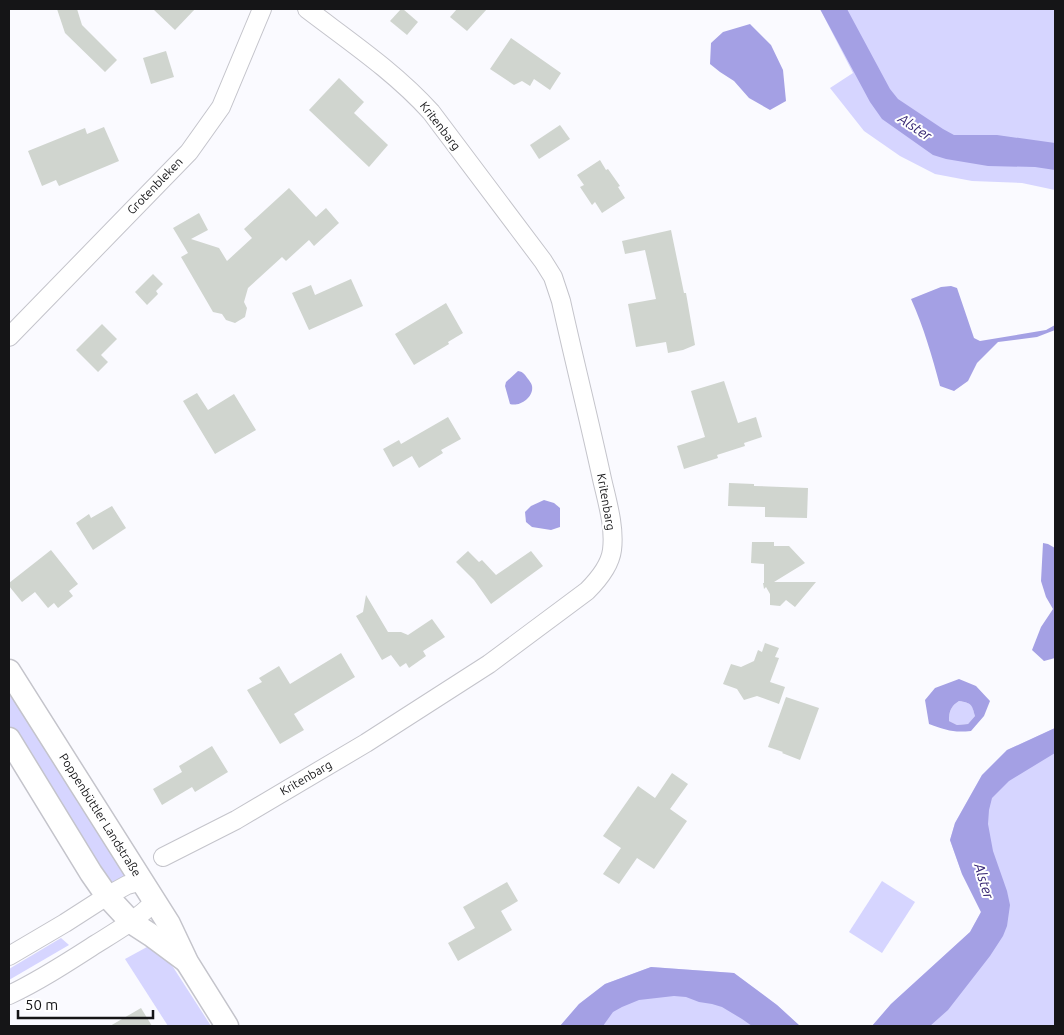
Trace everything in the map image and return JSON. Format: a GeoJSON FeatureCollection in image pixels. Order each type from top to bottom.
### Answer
{"type":"FeatureCollection","features":[{"type":"Feature","properties":{"kind":"main road","name":"Poppenbüttler Landstraße"},"geometry":{"type":"LineString","coordinates":[[9,671],[155,901],[175,934],[187,962],[227,1026]]}},
{"type":"Feature","properties":{"kind":"main road","name":"Poppenbüttler Landstraße"},"geometry":{"type":"LineString","coordinates":[[9,740],[107,896],[132,922],[187,962]]}},
{"type":"Feature","properties":{"kind":"street","name":"Grotenbleken"},"geometry":{"type":"LineString","coordinates":[[9,336],[189,152],[221,107],[262,9]]}},
{"type":"Feature","properties":{"kind":"street","name":"Kritenbarg"},"geometry":{"type":"LineString","coordinates":[[163,857],[236,820],[354,751],[489,664],[587,591],[608,564],[612,551],[611,521],[553,277],[543,261],[422,102],[384,68],[307,9]]}},
{"type":"Feature","properties":{"kind":"street"},"geometry":{"type":"LineString","coordinates":[[9,956],[107,896],[127,885],[142,881]]}},
{"type":"Feature","properties":{"kind":"street"},"geometry":{"type":"LineString","coordinates":[[9,995],[132,922],[146,912],[155,901]]}},
{"type":"Feature","properties":{"kind":"shaded area"},"geometry":{"type":"Polygon","coordinates":[[[820,9],[1055,9],[1055,190],[1022,183],[972,181],[935,174],[900,156],[864,131],[830,88],[853,73],[820,9]]]}},
{"type":"Feature","properties":{"kind":"shaded area"},"geometry":{"type":"Polygon","coordinates":[[[9,691],[125,873],[125,879],[113,883],[106,879],[42,780],[9,725],[9,691]]]}},
{"type":"Feature","properties":{"kind":"shaded area"},"geometry":{"type":"Polygon","coordinates":[[[959,701],[969,703],[973,709],[975,716],[968,724],[957,725],[949,721],[951,709],[959,701]]]}},
{"type":"Feature","properties":{"kind":"shaded area"},"geometry":{"type":"Polygon","coordinates":[[[1055,728],[1055,1026],[872,1026],[891,1004],[970,932],[981,912],[962,874],[950,840],[955,823],[982,775],[1007,750],[1055,728]]]}},
{"type":"Feature","properties":{"kind":"shaded area"},"geometry":{"type":"Polygon","coordinates":[[[882,881],[915,902],[882,953],[849,932],[882,881]]]}},
{"type":"Feature","properties":{"kind":"shaded area"},"geometry":{"type":"Polygon","coordinates":[[[61,938],[69,945],[9,980],[9,969],[61,938]]]}},
{"type":"Feature","properties":{"kind":"shaded area"},"geometry":{"type":"Polygon","coordinates":[[[147,947],[157,947],[173,967],[211,1026],[168,1026],[125,959],[147,947]]]}},
{"type":"Feature","properties":{"kind":"shaded area"},"geometry":{"type":"Polygon","coordinates":[[[651,967],[734,973],[777,1005],[800,1026],[560,1026],[579,1004],[605,984],[651,967]]]}},
{"type":"Feature","properties":{"kind":"water","name":"Alster"},"geometry":{"type":"Polygon","coordinates":[[[820,9],[847,9],[890,89],[898,99],[954,135],[997,135],[1055,143],[1055,170],[1035,167],[988,166],[933,155],[882,119],[870,102],[820,9]]]}},
{"type":"Feature","properties":{"kind":"water"},"geometry":{"type":"Polygon","coordinates":[[[750,24],[771,45],[783,70],[786,101],[770,110],[749,98],[734,81],[710,64],[711,43],[723,32],[750,24]]]}},
{"type":"Feature","properties":{"kind":"water"},"geometry":{"type":"Polygon","coordinates":[[[951,286],[957,288],[974,338],[980,341],[1046,330],[1055,325],[1055,330],[1037,337],[998,342],[977,363],[968,381],[954,391],[940,386],[920,321],[911,299],[941,287],[951,286]]]}},
{"type":"Feature","properties":{"kind":"water"},"geometry":{"type":"Polygon","coordinates":[[[518,371],[522,372],[530,381],[532,390],[526,400],[514,405],[510,404],[505,386],[506,382],[518,371]]]}},
{"type":"Feature","properties":{"kind":"water"},"geometry":{"type":"Polygon","coordinates":[[[544,500],[554,503],[560,508],[560,527],[551,530],[532,527],[526,522],[525,512],[531,506],[544,500]]]}},
{"type":"Feature","properties":{"kind":"water"},"geometry":{"type":"Polygon","coordinates":[[[1043,543],[1055,548],[1055,658],[1044,661],[1032,650],[1041,627],[1053,609],[1046,597],[1041,581],[1043,543]]]}},
{"type":"Feature","properties":{"kind":"water"},"geometry":{"type":"Polygon","coordinates":[[[959,679],[976,686],[990,701],[984,716],[971,731],[959,732],[950,730],[929,724],[925,700],[935,688],[959,679]],[[959,701],[952,707],[949,721],[957,725],[968,724],[975,716],[973,709],[969,703],[959,701]]]}},
{"type":"Feature","properties":{"kind":"water","name":"Alster"},"geometry":{"type":"Polygon","coordinates":[[[1055,728],[1055,753],[1009,781],[992,798],[989,810],[988,824],[993,851],[1010,905],[1007,926],[1003,936],[948,1010],[930,1026],[872,1026],[891,1004],[970,932],[981,912],[962,874],[950,840],[955,823],[982,775],[1007,750],[1055,728]]]}},
{"type":"Feature","properties":{"kind":"water"},"geometry":{"type":"Polygon","coordinates":[[[651,967],[734,973],[777,1005],[800,1026],[752,1026],[722,1007],[686,997],[674,996],[639,1000],[622,1007],[613,1012],[603,1026],[560,1026],[579,1004],[605,984],[651,967]]]}},
{"type":"Feature","properties":{"kind":"building"},"geometry":{"type":"Polygon","coordinates":[[[57,9],[77,9],[82,25],[117,60],[105,72],[65,33],[57,9]]]}},
{"type":"Feature","properties":{"kind":"building"},"geometry":{"type":"Polygon","coordinates":[[[153,9],[195,9],[175,30],[153,9]]]}},
{"type":"Feature","properties":{"kind":"building"},"geometry":{"type":"Polygon","coordinates":[[[401,9],[418,22],[407,35],[390,21],[401,9]]]}},
{"type":"Feature","properties":{"kind":"building"},"geometry":{"type":"Polygon","coordinates":[[[457,9],[487,9],[467,31],[450,17],[457,9]]]}},
{"type":"Feature","properties":{"kind":"building"},"geometry":{"type":"Polygon","coordinates":[[[511,38],[561,73],[550,90],[534,79],[530,86],[522,81],[514,85],[490,69],[511,38]]]}},
{"type":"Feature","properties":{"kind":"building"},"geometry":{"type":"Polygon","coordinates":[[[166,51],[174,77],[151,84],[143,58],[166,51]]]}},
{"type":"Feature","properties":{"kind":"building"},"geometry":{"type":"Polygon","coordinates":[[[339,78],[364,102],[354,113],[388,145],[369,167],[309,110],[339,78]]]}},
{"type":"Feature","properties":{"kind":"building"},"geometry":{"type":"Polygon","coordinates":[[[560,125],[570,139],[539,159],[530,145],[560,125]]]}},
{"type":"Feature","properties":{"kind":"building"},"geometry":{"type":"Polygon","coordinates":[[[104,127],[119,161],[59,186],[56,180],[42,186],[28,151],[85,128],[87,134],[104,127]]]}},
{"type":"Feature","properties":{"kind":"building"},"geometry":{"type":"Polygon","coordinates":[[[600,160],[620,186],[618,187],[625,198],[602,213],[595,202],[592,205],[580,187],[584,185],[577,175],[600,160]]]}},
{"type":"Feature","properties":{"kind":"building"},"geometry":{"type":"Polygon","coordinates":[[[289,188],[316,217],[326,208],[339,223],[314,246],[309,240],[286,261],[282,257],[248,288],[244,302],[247,308],[245,317],[235,323],[226,320],[222,314],[213,312],[181,257],[188,253],[173,228],[199,213],[208,230],[191,239],[219,248],[227,261],[252,238],[244,229],[289,188]]]}},
{"type":"Feature","properties":{"kind":"building"},"geometry":{"type":"Polygon","coordinates":[[[671,230],[684,293],[686,293],[695,345],[668,353],[666,342],[636,347],[628,304],[656,299],[645,250],[625,254],[622,241],[671,230]]]}},
{"type":"Feature","properties":{"kind":"building"},"geometry":{"type":"Polygon","coordinates":[[[153,274],[163,284],[156,291],[158,294],[147,305],[135,292],[153,274]]]}},
{"type":"Feature","properties":{"kind":"building"},"geometry":{"type":"Polygon","coordinates":[[[351,279],[363,306],[309,330],[292,293],[311,285],[315,295],[351,279]]]}},
{"type":"Feature","properties":{"kind":"building"},"geometry":{"type":"Polygon","coordinates":[[[446,303],[463,333],[448,342],[449,344],[414,365],[395,334],[446,303]]]}},
{"type":"Feature","properties":{"kind":"building"},"geometry":{"type":"Polygon","coordinates":[[[102,324],[117,339],[101,355],[108,362],[98,372],[76,350],[102,324]]]}},
{"type":"Feature","properties":{"kind":"building"},"geometry":{"type":"Polygon","coordinates":[[[724,381],[738,423],[756,417],[762,437],[744,443],[745,446],[717,455],[718,458],[684,469],[677,446],[705,437],[691,391],[724,381]]]}},
{"type":"Feature","properties":{"kind":"building"},"geometry":{"type":"Polygon","coordinates":[[[197,393],[208,410],[234,394],[256,430],[215,454],[183,401],[197,393]]]}},
{"type":"Feature","properties":{"kind":"building"},"geometry":{"type":"Polygon","coordinates":[[[448,417],[461,439],[441,450],[443,453],[419,468],[412,456],[393,467],[383,449],[399,440],[401,444],[448,417]]]}},
{"type":"Feature","properties":{"kind":"building"},"geometry":{"type":"Polygon","coordinates":[[[729,483],[808,488],[807,518],[765,517],[765,507],[728,506],[729,483]]]}},
{"type":"Feature","properties":{"kind":"building"},"geometry":{"type":"Polygon","coordinates":[[[112,506],[126,528],[93,550],[76,523],[89,514],[91,518],[112,506]]]}},
{"type":"Feature","properties":{"kind":"building"},"geometry":{"type":"Polygon","coordinates":[[[752,542],[774,542],[774,546],[789,546],[805,563],[774,582],[816,582],[795,607],[786,600],[780,606],[770,605],[770,594],[766,587],[764,589],[763,583],[764,564],[751,563],[752,542]]]}},
{"type":"Feature","properties":{"kind":"building"},"geometry":{"type":"Polygon","coordinates":[[[51,550],[78,584],[69,591],[73,596],[58,608],[54,603],[48,608],[35,592],[22,602],[9,586],[9,583],[51,550]]]}},
{"type":"Feature","properties":{"kind":"building"},"geometry":{"type":"Polygon","coordinates":[[[468,551],[479,562],[482,560],[496,575],[531,551],[543,566],[491,604],[474,580],[456,562],[468,551]]]}},
{"type":"Feature","properties":{"kind":"building"},"geometry":{"type":"Polygon","coordinates":[[[366,595],[388,632],[401,632],[408,635],[432,619],[445,637],[423,651],[426,656],[409,668],[406,663],[400,667],[391,655],[382,660],[356,616],[363,612],[366,595]]]}},
{"type":"Feature","properties":{"kind":"building"},"geometry":{"type":"Polygon","coordinates":[[[765,643],[779,648],[775,657],[779,658],[770,682],[785,687],[779,704],[757,696],[744,700],[737,689],[723,684],[731,664],[741,667],[754,661],[758,650],[762,652],[765,643]]]}},
{"type":"Feature","properties":{"kind":"building"},"geometry":{"type":"Polygon","coordinates":[[[341,653],[355,677],[294,714],[304,730],[280,744],[247,690],[262,682],[259,678],[279,666],[290,684],[341,653]]]}},
{"type":"Feature","properties":{"kind":"building"},"geometry":{"type":"Polygon","coordinates":[[[786,697],[819,708],[800,760],[768,747],[786,697]]]}},
{"type":"Feature","properties":{"kind":"building"},"geometry":{"type":"Polygon","coordinates":[[[212,746],[228,772],[195,792],[192,787],[162,805],[153,789],[182,772],[179,766],[212,746]]]}},
{"type":"Feature","properties":{"kind":"building"},"geometry":{"type":"Polygon","coordinates":[[[672,773],[688,784],[670,809],[687,821],[654,869],[637,858],[619,884],[603,874],[621,848],[603,836],[638,786],[655,798],[672,773]]]}},
{"type":"Feature","properties":{"kind":"building"},"geometry":{"type":"Polygon","coordinates":[[[507,882],[518,901],[501,911],[512,930],[458,961],[448,943],[475,928],[463,907],[507,882]]]}},
{"type":"Feature","properties":{"kind":"building"},"geometry":{"type":"Polygon","coordinates":[[[141,1008],[152,1026],[110,1026],[141,1008]]]}}]}
